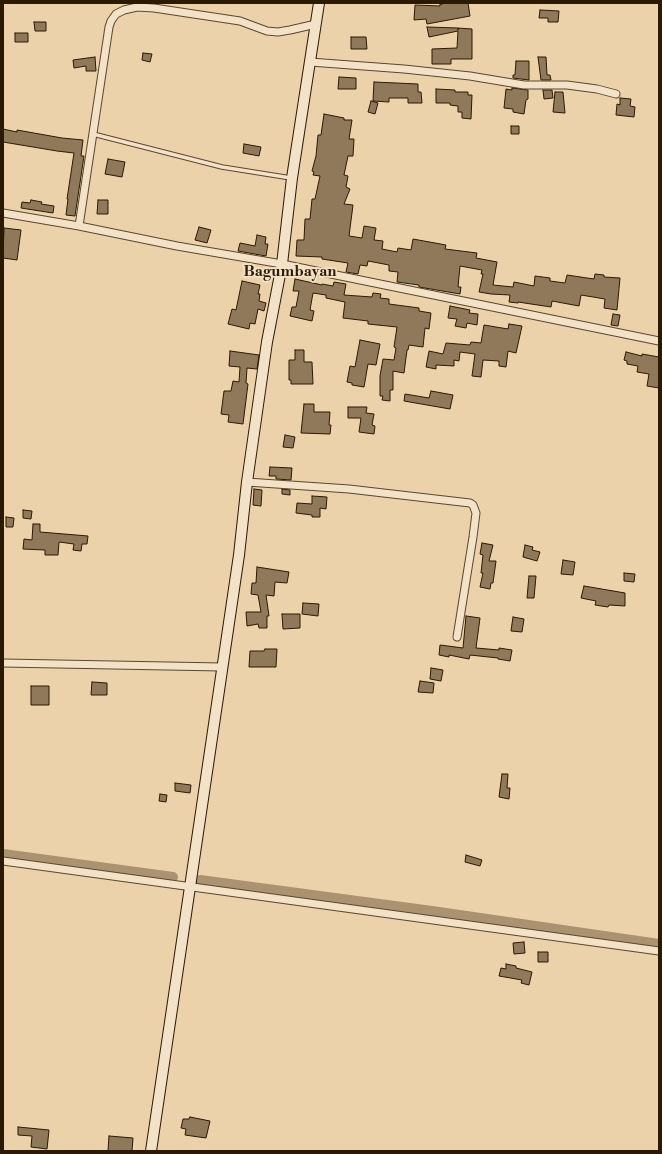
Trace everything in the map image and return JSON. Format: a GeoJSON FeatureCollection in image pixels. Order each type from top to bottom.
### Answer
{"type":"FeatureCollection","features":[{"type":"Feature","properties":{"kind":"main road"},"geometry":{"type":"LineString","coordinates":[[151,1151],[239,555],[246,482],[267,342],[282,264],[292,178],[319,3]]}},
{"type":"Feature","properties":{"kind":"street"},"geometry":{"type":"LineString","coordinates":[[79,226],[109,27],[111,20],[116,14],[124,10],[137,7],[174,10],[240,21],[278,32],[316,24]]}},
{"type":"Feature","properties":{"kind":"street"},"geometry":{"type":"LineString","coordinates":[[310,62],[470,76],[524,85],[567,85],[597,89],[616,94]]}},
{"type":"Feature","properties":{"kind":"street"},"geometry":{"type":"LineString","coordinates":[[3,212],[177,246],[282,264],[659,341]]}},
{"type":"Feature","properties":{"kind":"street"},"geometry":{"type":"LineString","coordinates":[[246,482],[349,489],[470,503],[473,505],[476,513],[457,637]]}},
{"type":"Feature","properties":{"kind":"street"},"geometry":{"type":"LineString","coordinates":[[3,663],[222,667]]}},
{"type":"Feature","properties":{"kind":"street"},"geometry":{"type":"LineString","coordinates":[[3,861],[659,951]]}},
{"type":"Feature","properties":{"kind":"lane"},"geometry":{"type":"LineString","coordinates":[[93,134],[222,167],[292,178]]}},
{"type":"Feature","properties":{"kind":"building"},"geometry":{"type":"Polygon","coordinates":[[[468,3],[470,16],[427,24],[426,19],[414,20],[415,5],[440,6],[440,4],[468,3]]]}},
{"type":"Feature","properties":{"kind":"building"},"geometry":{"type":"Polygon","coordinates":[[[540,10],[559,11],[558,22],[548,22],[548,18],[539,18],[540,10]]]}},
{"type":"Feature","properties":{"kind":"building"},"geometry":{"type":"Polygon","coordinates":[[[34,22],[46,22],[46,31],[35,31],[34,22]]]}},
{"type":"Feature","properties":{"kind":"building"},"geometry":{"type":"Polygon","coordinates":[[[427,27],[472,29],[472,59],[451,59],[451,64],[432,64],[432,49],[457,48],[458,31],[429,37],[427,27]]]}},
{"type":"Feature","properties":{"kind":"building"},"geometry":{"type":"Polygon","coordinates":[[[15,33],[28,33],[28,42],[15,42],[15,33]]]}},
{"type":"Feature","properties":{"kind":"building"},"geometry":{"type":"Polygon","coordinates":[[[351,37],[366,37],[367,49],[351,49],[351,37]]]}},
{"type":"Feature","properties":{"kind":"building"},"geometry":{"type":"Polygon","coordinates":[[[143,53],[152,54],[150,62],[142,60],[143,53]]]}},
{"type":"Feature","properties":{"kind":"building"},"geometry":{"type":"Polygon","coordinates":[[[95,57],[96,71],[86,71],[86,66],[74,68],[73,60],[95,57]]]}},
{"type":"Feature","properties":{"kind":"building"},"geometry":{"type":"Polygon","coordinates":[[[538,57],[546,57],[547,75],[550,75],[551,80],[541,80],[538,57]]]}},
{"type":"Feature","properties":{"kind":"building"},"geometry":{"type":"Polygon","coordinates":[[[516,61],[529,61],[529,80],[513,78],[513,75],[515,75],[516,61]]]}},
{"type":"Feature","properties":{"kind":"building"},"geometry":{"type":"Polygon","coordinates":[[[339,77],[356,78],[356,89],[338,89],[339,77]]]}},
{"type":"Feature","properties":{"kind":"building"},"geometry":{"type":"Polygon","coordinates":[[[374,82],[418,84],[418,92],[421,92],[422,103],[408,103],[408,98],[389,98],[389,102],[373,101],[374,82]]]}},
{"type":"Feature","properties":{"kind":"building"},"geometry":{"type":"Polygon","coordinates":[[[512,88],[528,90],[528,99],[526,100],[524,114],[513,112],[513,109],[504,108],[506,89],[512,90],[512,88]]]}},
{"type":"Feature","properties":{"kind":"building"},"geometry":{"type":"Polygon","coordinates":[[[436,89],[455,90],[455,92],[468,92],[468,95],[472,95],[471,119],[462,118],[462,112],[458,112],[458,106],[450,105],[450,103],[436,103],[436,89]]]}},
{"type":"Feature","properties":{"kind":"building"},"geometry":{"type":"Polygon","coordinates":[[[543,90],[552,90],[553,98],[544,99],[543,90]]]}},
{"type":"Feature","properties":{"kind":"building"},"geometry":{"type":"Polygon","coordinates":[[[555,92],[563,92],[565,113],[553,112],[555,92]]]}},
{"type":"Feature","properties":{"kind":"building"},"geometry":{"type":"Polygon","coordinates":[[[620,98],[631,99],[630,106],[635,107],[634,117],[616,115],[617,104],[620,105],[620,98]]]}},
{"type":"Feature","properties":{"kind":"building"},"geometry":{"type":"Polygon","coordinates":[[[371,101],[378,103],[375,114],[368,112],[371,101]]]}},
{"type":"Feature","properties":{"kind":"building"},"geometry":{"type":"Polygon","coordinates":[[[324,114],[344,118],[344,120],[352,120],[349,139],[354,139],[353,156],[348,156],[344,175],[348,176],[346,187],[350,189],[344,204],[353,205],[349,236],[362,238],[364,226],[376,228],[374,240],[383,241],[382,249],[397,252],[398,248],[411,250],[413,239],[446,245],[445,249],[477,253],[476,258],[497,262],[493,285],[513,287],[514,282],[534,286],[535,276],[550,278],[550,281],[565,283],[567,275],[594,279],[595,274],[604,275],[604,277],[620,278],[617,310],[604,308],[605,299],[581,295],[579,306],[552,301],[551,307],[509,302],[510,295],[479,292],[483,274],[481,274],[482,270],[460,266],[458,287],[461,287],[460,294],[397,282],[398,272],[389,271],[389,265],[368,261],[367,266],[360,265],[358,274],[346,272],[348,263],[322,259],[322,257],[296,256],[297,240],[304,240],[305,219],[310,219],[312,199],[315,199],[320,176],[313,175],[314,172],[312,171],[316,156],[318,135],[321,135],[324,114]]]}},
{"type":"Feature","properties":{"kind":"building"},"geometry":{"type":"Polygon","coordinates":[[[511,126],[519,126],[519,134],[511,134],[511,126]]]}},
{"type":"Feature","properties":{"kind":"building"},"geometry":{"type":"Polygon","coordinates":[[[3,129],[83,140],[81,156],[84,156],[75,216],[66,215],[74,153],[3,142],[3,129]]]}},
{"type":"Feature","properties":{"kind":"building"},"geometry":{"type":"Polygon","coordinates":[[[244,144],[261,147],[259,156],[243,153],[244,144]]]}},
{"type":"Feature","properties":{"kind":"building"},"geometry":{"type":"Polygon","coordinates":[[[108,159],[125,162],[122,177],[105,174],[108,159]]]}},
{"type":"Feature","properties":{"kind":"building"},"geometry":{"type":"Polygon","coordinates":[[[31,200],[42,202],[41,204],[54,206],[53,213],[21,208],[22,202],[30,203],[31,200]]]}},
{"type":"Feature","properties":{"kind":"building"},"geometry":{"type":"Polygon","coordinates":[[[98,200],[108,200],[108,214],[97,214],[98,200]]]}},
{"type":"Feature","properties":{"kind":"building"},"geometry":{"type":"Polygon","coordinates":[[[199,227],[211,230],[207,243],[195,240],[199,227]]]}},
{"type":"Feature","properties":{"kind":"building"},"geometry":{"type":"Polygon","coordinates":[[[4,228],[21,230],[17,260],[3,258],[4,228]]]}},
{"type":"Feature","properties":{"kind":"building"},"geometry":{"type":"Polygon","coordinates":[[[257,235],[266,237],[265,244],[268,244],[266,256],[238,251],[240,243],[255,246],[257,235]]]}},
{"type":"Feature","properties":{"kind":"building"},"geometry":{"type":"Polygon","coordinates":[[[295,279],[322,285],[333,286],[334,282],[346,284],[344,295],[372,297],[373,293],[381,294],[380,298],[389,299],[389,304],[419,308],[419,311],[431,313],[429,329],[425,328],[423,347],[409,345],[404,373],[393,371],[393,390],[390,390],[390,401],[382,400],[383,396],[380,396],[380,376],[383,359],[394,360],[397,327],[368,324],[368,321],[343,318],[345,302],[326,298],[326,295],[313,293],[310,310],[314,311],[312,321],[290,316],[292,307],[296,307],[299,291],[293,291],[295,279]]]}},
{"type":"Feature","properties":{"kind":"building"},"geometry":{"type":"Polygon","coordinates":[[[242,281],[260,285],[258,294],[260,294],[259,301],[266,303],[264,311],[258,309],[255,324],[250,323],[249,329],[228,324],[232,309],[236,310],[242,281]]]}},
{"type":"Feature","properties":{"kind":"building"},"geometry":{"type":"Polygon","coordinates":[[[450,306],[470,310],[469,313],[478,314],[477,325],[467,323],[466,328],[455,326],[457,319],[448,318],[450,306]]]}},
{"type":"Feature","properties":{"kind":"building"},"geometry":{"type":"Polygon","coordinates":[[[613,314],[620,315],[618,326],[611,325],[613,314]]]}},
{"type":"Feature","properties":{"kind":"building"},"geometry":{"type":"Polygon","coordinates":[[[509,324],[522,326],[516,353],[508,351],[506,367],[499,366],[499,361],[483,360],[481,377],[472,376],[475,354],[460,352],[459,361],[454,360],[454,366],[436,365],[436,369],[426,367],[429,351],[443,354],[446,343],[470,345],[471,342],[481,343],[484,325],[508,329],[509,324]]]}},
{"type":"Feature","properties":{"kind":"building"},"geometry":{"type":"Polygon","coordinates":[[[360,340],[380,344],[376,365],[368,364],[364,387],[352,385],[352,383],[347,382],[350,366],[355,367],[360,340]]]}},
{"type":"Feature","properties":{"kind":"building"},"geometry":{"type":"Polygon","coordinates":[[[295,350],[304,350],[304,362],[312,362],[313,384],[291,384],[291,380],[289,380],[289,360],[295,360],[295,350]]]}},
{"type":"Feature","properties":{"kind":"building"},"geometry":{"type":"Polygon","coordinates":[[[230,351],[259,355],[257,369],[247,368],[246,383],[248,384],[243,424],[228,422],[229,415],[221,414],[224,391],[231,391],[233,381],[239,382],[240,367],[229,366],[230,351]]]}},
{"type":"Feature","properties":{"kind":"building"},"geometry":{"type":"Polygon","coordinates":[[[626,352],[642,356],[642,354],[659,357],[659,388],[647,386],[649,374],[637,372],[638,366],[627,364],[627,361],[624,360],[626,352]]]}},
{"type":"Feature","properties":{"kind":"building"},"geometry":{"type":"Polygon","coordinates":[[[431,391],[453,395],[450,409],[404,401],[405,394],[429,398],[431,391]]]}},
{"type":"Feature","properties":{"kind":"building"},"geometry":{"type":"Polygon","coordinates":[[[304,404],[314,404],[314,412],[330,412],[330,434],[301,433],[304,404]]]}},
{"type":"Feature","properties":{"kind":"building"},"geometry":{"type":"Polygon","coordinates":[[[348,407],[367,407],[366,413],[374,414],[372,425],[375,426],[374,434],[359,432],[361,418],[348,418],[348,407]]]}},
{"type":"Feature","properties":{"kind":"building"},"geometry":{"type":"Polygon","coordinates":[[[285,435],[295,437],[293,448],[283,447],[285,435]]]}},
{"type":"Feature","properties":{"kind":"building"},"geometry":{"type":"Polygon","coordinates":[[[270,467],[292,468],[291,480],[276,479],[276,476],[269,476],[270,467]]]}},
{"type":"Feature","properties":{"kind":"building"},"geometry":{"type":"Polygon","coordinates":[[[254,489],[262,490],[261,506],[253,505],[254,489]]]}},
{"type":"Feature","properties":{"kind":"building"},"geometry":{"type":"Polygon","coordinates":[[[282,489],[290,490],[290,495],[282,494],[282,489]]]}},
{"type":"Feature","properties":{"kind":"building"},"geometry":{"type":"Polygon","coordinates":[[[312,496],[327,497],[326,509],[320,508],[320,517],[312,517],[312,515],[296,513],[297,503],[312,504],[312,496]]]}},
{"type":"Feature","properties":{"kind":"building"},"geometry":{"type":"Polygon","coordinates":[[[23,510],[32,511],[31,519],[23,518],[23,510]]]}},
{"type":"Feature","properties":{"kind":"building"},"geometry":{"type":"Polygon","coordinates":[[[6,517],[14,518],[13,527],[6,527],[6,517]]]}},
{"type":"Feature","properties":{"kind":"building"},"geometry":{"type":"Polygon","coordinates":[[[33,524],[40,524],[40,532],[88,536],[87,544],[82,544],[81,551],[73,550],[74,544],[59,542],[58,555],[45,555],[45,550],[23,549],[24,539],[32,540],[33,524]]]}},
{"type":"Feature","properties":{"kind":"building"},"geometry":{"type":"Polygon","coordinates":[[[482,543],[493,545],[489,561],[496,561],[493,583],[491,583],[490,589],[480,587],[483,573],[481,573],[483,555],[480,554],[482,543]]]}},
{"type":"Feature","properties":{"kind":"building"},"geometry":{"type":"Polygon","coordinates":[[[525,545],[533,547],[532,550],[540,552],[537,561],[523,557],[525,545]]]}},
{"type":"Feature","properties":{"kind":"building"},"geometry":{"type":"Polygon","coordinates":[[[563,560],[575,562],[573,575],[561,574],[563,560]]]}},
{"type":"Feature","properties":{"kind":"building"},"geometry":{"type":"Polygon","coordinates":[[[257,567],[289,572],[287,583],[275,582],[274,596],[266,595],[269,616],[267,616],[267,628],[259,628],[258,624],[247,626],[246,612],[261,612],[258,595],[251,594],[252,583],[256,583],[257,567]]]}},
{"type":"Feature","properties":{"kind":"building"},"geometry":{"type":"Polygon","coordinates":[[[624,573],[635,574],[634,582],[624,581],[624,573]]]}},
{"type":"Feature","properties":{"kind":"building"},"geometry":{"type":"Polygon","coordinates":[[[529,576],[536,576],[534,598],[527,598],[529,576]]]}},
{"type":"Feature","properties":{"kind":"building"},"geometry":{"type":"Polygon","coordinates":[[[584,586],[625,593],[625,606],[609,605],[608,607],[595,605],[596,601],[581,598],[584,586]]]}},
{"type":"Feature","properties":{"kind":"building"},"geometry":{"type":"Polygon","coordinates":[[[303,603],[319,604],[318,616],[302,614],[303,603]]]}},
{"type":"Feature","properties":{"kind":"building"},"geometry":{"type":"Polygon","coordinates":[[[282,614],[300,614],[300,628],[283,629],[282,614]]]}},
{"type":"Feature","properties":{"kind":"building"},"geometry":{"type":"Polygon","coordinates":[[[466,616],[480,618],[476,648],[499,650],[499,648],[512,650],[510,661],[470,655],[469,659],[449,655],[449,657],[439,655],[440,645],[463,648],[466,616]]]}},
{"type":"Feature","properties":{"kind":"building"},"geometry":{"type":"Polygon","coordinates":[[[513,617],[524,619],[522,632],[511,631],[513,617]]]}},
{"type":"Feature","properties":{"kind":"building"},"geometry":{"type":"Polygon","coordinates":[[[265,649],[277,649],[276,667],[249,667],[250,651],[264,651],[265,649]]]}},
{"type":"Feature","properties":{"kind":"building"},"geometry":{"type":"Polygon","coordinates":[[[431,668],[443,670],[441,681],[430,679],[431,668]]]}},
{"type":"Feature","properties":{"kind":"building"},"geometry":{"type":"Polygon","coordinates":[[[420,681],[434,683],[433,693],[418,692],[420,681]]]}},
{"type":"Feature","properties":{"kind":"building"},"geometry":{"type":"Polygon","coordinates":[[[92,682],[107,683],[107,695],[91,695],[92,682]]]}},
{"type":"Feature","properties":{"kind":"building"},"geometry":{"type":"Polygon","coordinates":[[[31,686],[49,686],[49,705],[31,705],[31,686]]]}},
{"type":"Feature","properties":{"kind":"building"},"geometry":{"type":"Polygon","coordinates":[[[502,774],[508,774],[507,788],[510,788],[509,799],[499,797],[502,774]]]}},
{"type":"Feature","properties":{"kind":"building"},"geometry":{"type":"Polygon","coordinates":[[[175,783],[191,785],[190,793],[175,791],[175,783]]]}},
{"type":"Feature","properties":{"kind":"building"},"geometry":{"type":"Polygon","coordinates":[[[160,794],[167,795],[166,802],[159,801],[160,794]]]}},
{"type":"Feature","properties":{"kind":"building"},"geometry":{"type":"Polygon","coordinates":[[[466,855],[482,860],[480,866],[465,862],[466,855]]]}},
{"type":"Feature","properties":{"kind":"building"},"geometry":{"type":"Polygon","coordinates":[[[524,942],[525,953],[514,954],[513,943],[524,942]]]}},
{"type":"Feature","properties":{"kind":"building"},"geometry":{"type":"Polygon","coordinates":[[[538,952],[548,952],[548,962],[538,962],[538,952]]]}},
{"type":"Feature","properties":{"kind":"building"},"geometry":{"type":"Polygon","coordinates":[[[506,964],[532,972],[529,985],[521,983],[522,980],[499,976],[501,968],[506,969],[506,964]]]}},
{"type":"Feature","properties":{"kind":"building"},"geometry":{"type":"Polygon","coordinates":[[[190,1117],[210,1121],[206,1138],[185,1135],[186,1129],[181,1128],[183,1119],[189,1119],[190,1117]]]}},
{"type":"Feature","properties":{"kind":"building"},"geometry":{"type":"Polygon","coordinates":[[[18,1127],[49,1130],[47,1149],[31,1147],[32,1136],[18,1135],[18,1127]]]}},
{"type":"Feature","properties":{"kind":"building"},"geometry":{"type":"Polygon","coordinates":[[[109,1136],[133,1138],[132,1151],[108,1151],[109,1136]]]}},
{"type":"Feature","properties":{"kind":"waterway"},"geometry":{"type":"LineString","coordinates":[[3,854],[173,877]]}},
{"type":"Feature","properties":{"kind":"waterway"},"geometry":{"type":"LineString","coordinates":[[200,880],[432,911],[659,944]]}},
{"type":"Feature","properties":{"kind":"district","name":"Bagumbayan"},"geometry":{"type":"Point","coordinates":[290,272]}}]}
